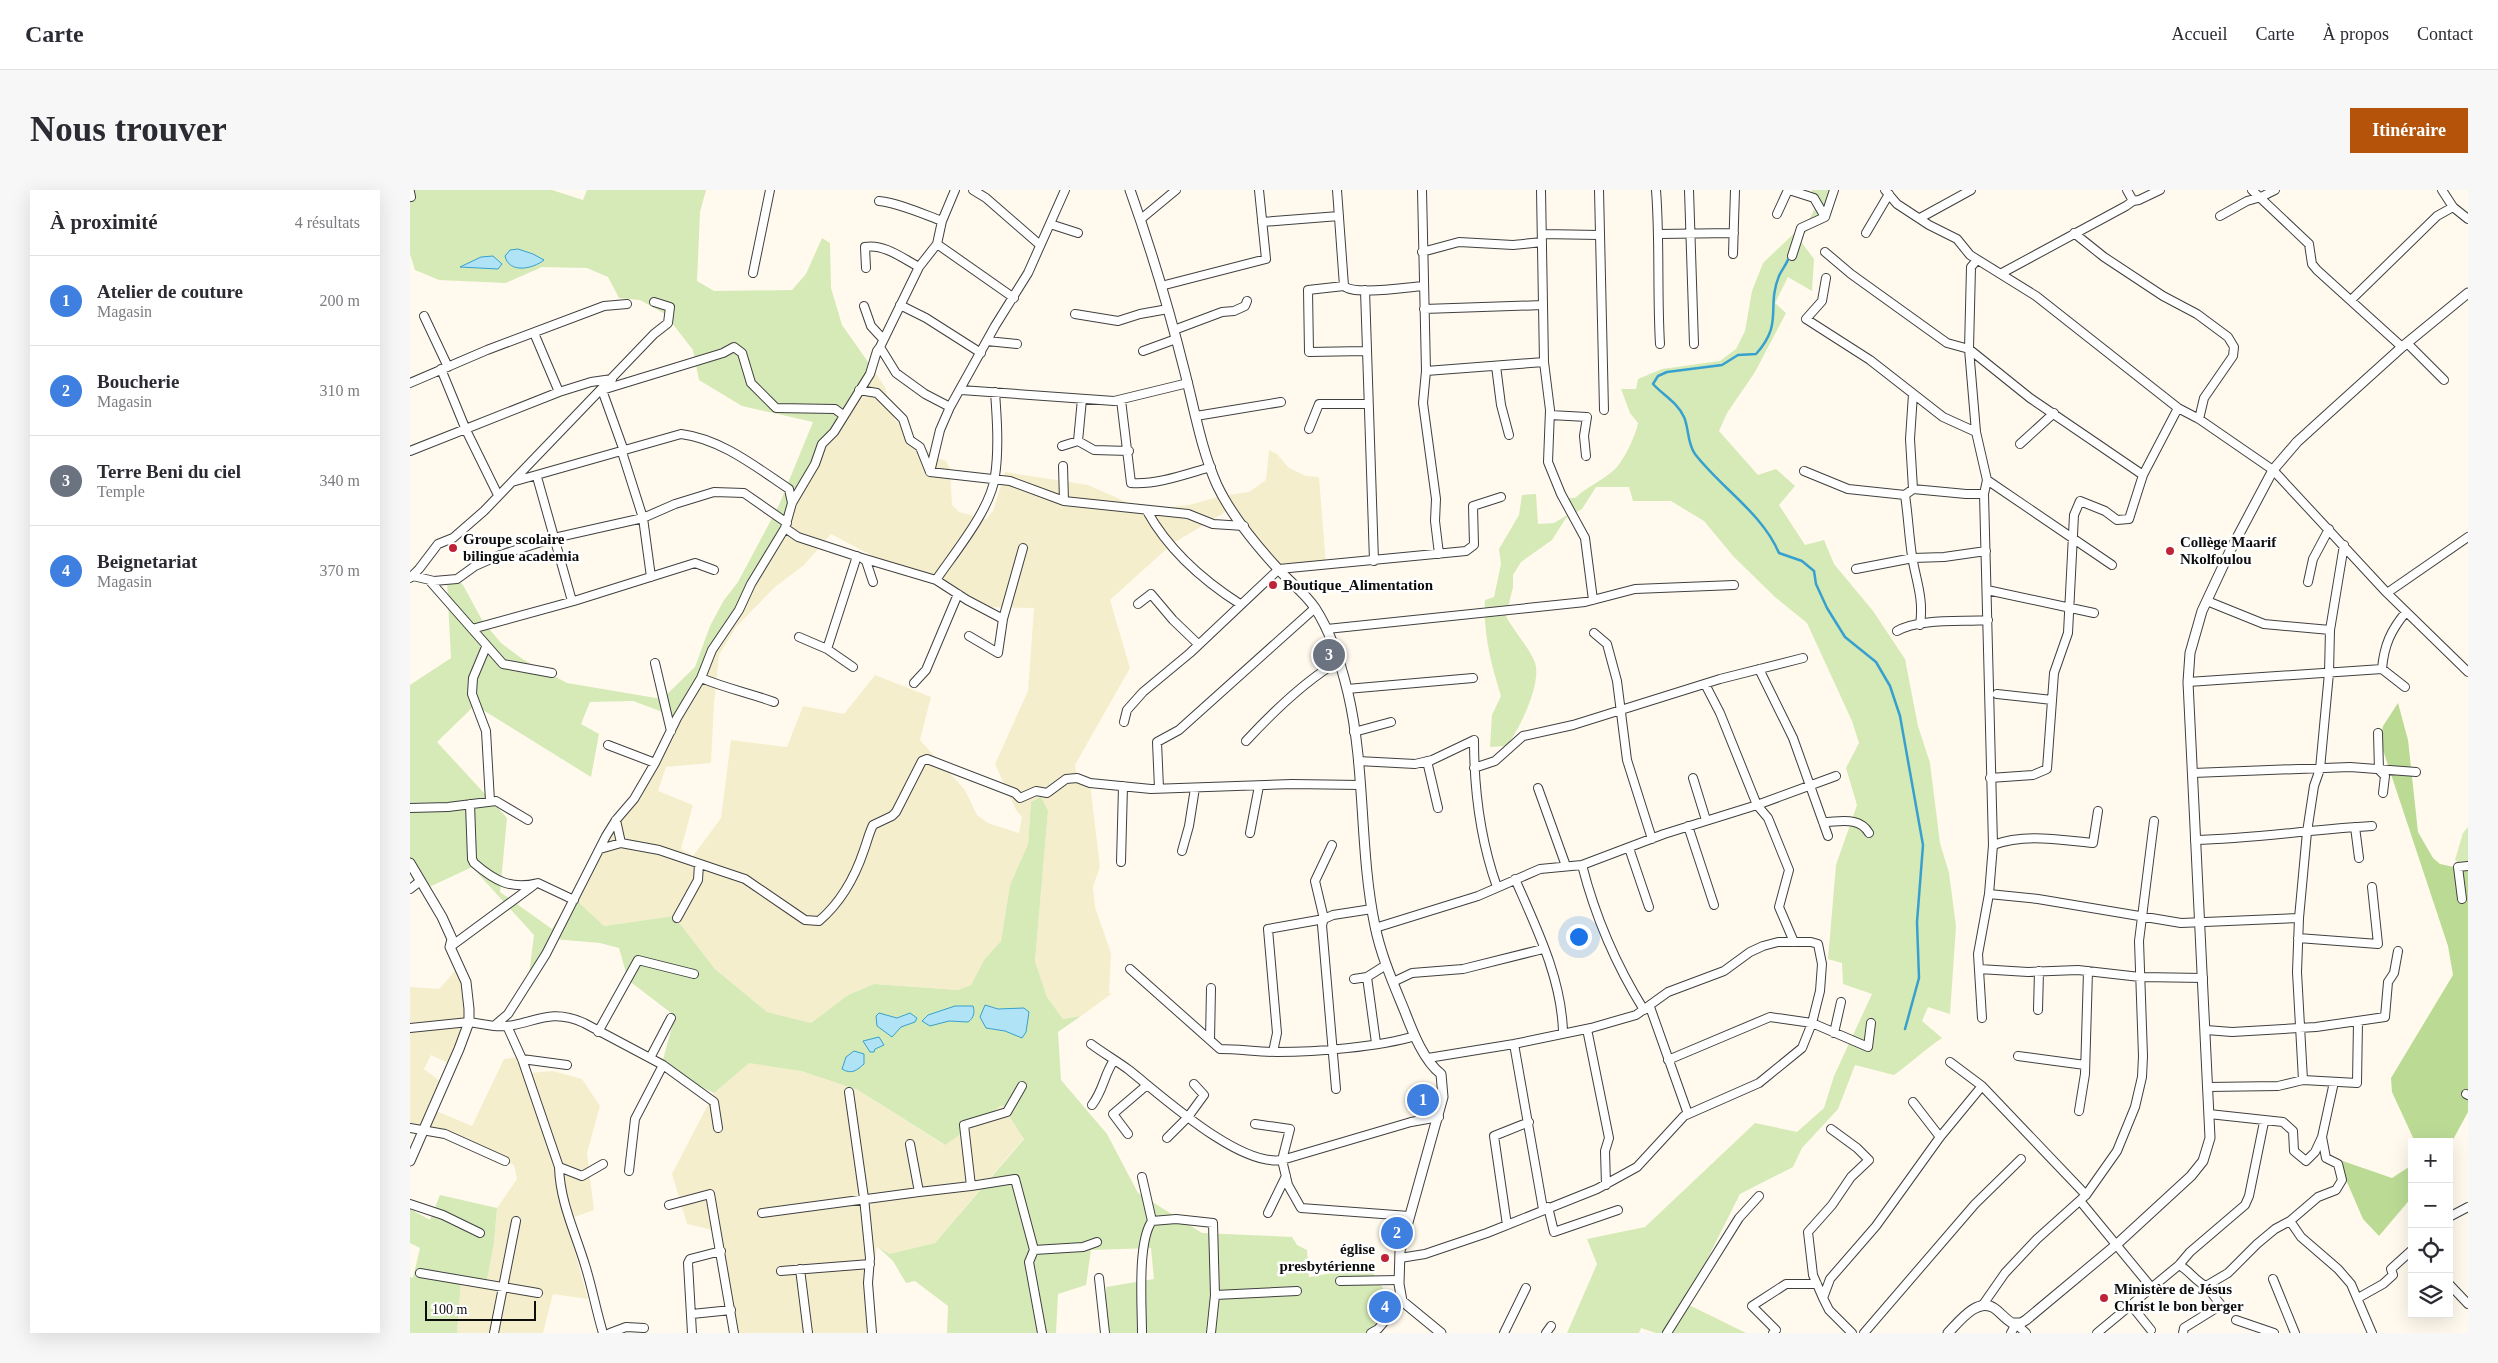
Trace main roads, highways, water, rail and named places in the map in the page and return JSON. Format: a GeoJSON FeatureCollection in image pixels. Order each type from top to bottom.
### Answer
{"type":"FeatureCollection","features":[{"type":"Feature","properties":{"kind":"water"},"geometry":{"type":"Polygon","coordinates":[[[518,249],[544,260],[534,266],[516,268],[507,262],[505,256],[510,250],[518,249]]]}},
{"type":"Feature","properties":{"kind":"water"},"geometry":{"type":"Polygon","coordinates":[[[493,256],[502,264],[498,269],[460,267],[481,257],[493,256]]]}},
{"type":"Feature","properties":{"kind":"water"},"geometry":{"type":"Polygon","coordinates":[[[985,1005],[998,1009],[1024,1008],[1029,1012],[1026,1032],[1022,1038],[1005,1031],[986,1028],[980,1017],[985,1005]]]}},
{"type":"Feature","properties":{"kind":"water"},"geometry":{"type":"Polygon","coordinates":[[[955,1006],[973,1006],[974,1013],[972,1019],[968,1022],[949,1021],[930,1026],[922,1021],[928,1015],[955,1006]]]}},
{"type":"Feature","properties":{"kind":"water"},"geometry":{"type":"Polygon","coordinates":[[[879,1013],[897,1018],[910,1013],[917,1018],[915,1022],[901,1027],[892,1037],[877,1026],[876,1016],[879,1013]]]}},
{"type":"Feature","properties":{"kind":"water"},"geometry":{"type":"Polygon","coordinates":[[[879,1037],[884,1045],[875,1049],[874,1052],[870,1052],[863,1041],[879,1037]]]}},
{"type":"Feature","properties":{"kind":"water"},"geometry":{"type":"Polygon","coordinates":[[[854,1051],[864,1054],[864,1064],[852,1072],[842,1069],[846,1057],[854,1051]]]}},
{"type":"Feature","properties":{"kind":"waterway"},"geometry":{"type":"LineString","coordinates":[[1790,255],[1775,287],[1770,333],[1756,354],[1738,355],[1722,365],[1667,372],[1658,376],[1653,384],[1674,403],[1684,417],[1692,450],[1705,466],[1752,513],[1772,539],[1779,553],[1802,561],[1814,571],[1816,584],[1827,608],[1845,637],[1876,662],[1890,686],[1900,716],[1923,845],[1917,922],[1919,978],[1905,1029]]}},
{"type":"Feature","properties":{"kind":"place","name":"Groupe scolaire bilingue academia"},"geometry":{"type":"Point","coordinates":[453,548]}},
{"type":"Feature","properties":{"kind":"place","name":"Collège Maarif Nkolfoulou"},"geometry":{"type":"Point","coordinates":[2170,551]}},
{"type":"Feature","properties":{"kind":"place","name":"Boutique_Alimentation"},"geometry":{"type":"Point","coordinates":[1273,585]}},
{"type":"Feature","properties":{"kind":"place","name":"Terre Beni du ciel"},"geometry":{"type":"Point","coordinates":[1329,655]}},
{"type":"Feature","properties":{"kind":"place","name":"Atelier de couture"},"geometry":{"type":"Point","coordinates":[1423,1100]}},
{"type":"Feature","properties":{"kind":"place","name":"Boucherie"},"geometry":{"type":"Point","coordinates":[1397,1233]}},
{"type":"Feature","properties":{"kind":"place","name":"église presbytérienne"},"geometry":{"type":"Point","coordinates":[1385,1258]}},
{"type":"Feature","properties":{"kind":"place","name":"Ministère de Jésus Christ le bon berger"},"geometry":{"type":"Point","coordinates":[2104,1298]}},
{"type":"Feature","properties":{"kind":"place","name":"Beignetariat"},"geometry":{"type":"Point","coordinates":[1385,1307]}}]}
